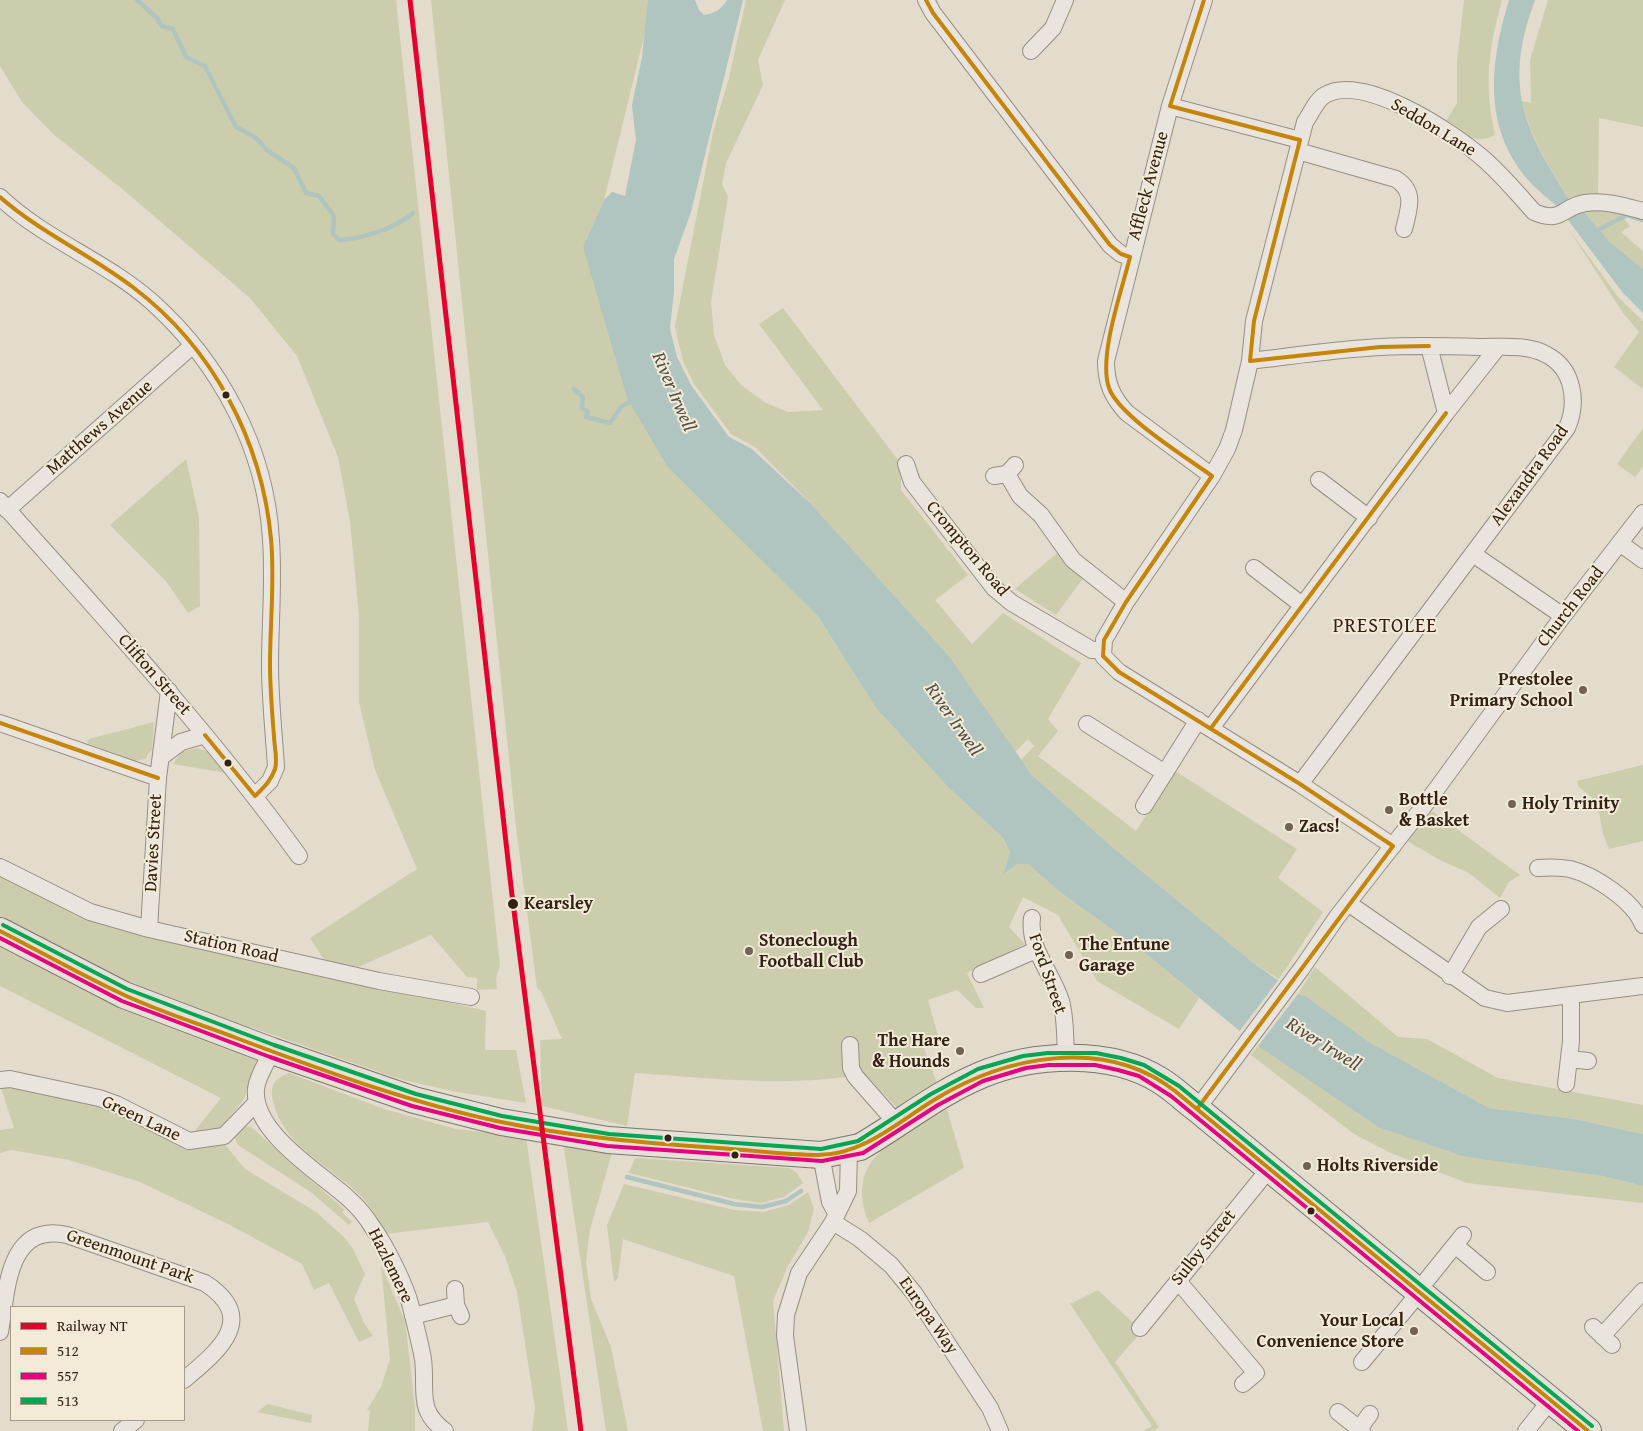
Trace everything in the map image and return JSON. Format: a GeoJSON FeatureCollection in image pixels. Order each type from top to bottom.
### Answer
{"type":"FeatureCollection","features":[{"type":"Feature","properties":{"kind":"main road"},"geometry":{"type":"LineString","coordinates":[[0,930],[124,995],[272,1051],[414,1100],[501,1122],[630,1142],[821,1155],[860,1147],[946,1094],[981,1075],[1011,1066],[1066,1059],[1108,1062],[1144,1073],[1161,1081],[1197,1109],[1588,1431]]}},
{"type":"Feature","properties":{"kind":"street"},"geometry":{"type":"LineString","coordinates":[[926,0],[944,28],[1110,245],[1121,254],[1130,256]]}},
{"type":"Feature","properties":{"kind":"street"},"geometry":{"type":"LineString","coordinates":[[1035,41],[1058,20],[1065,0]]}},
{"type":"Feature","properties":{"kind":"street","name":"Affleck Avenue"},"geometry":{"type":"LineString","coordinates":[[1204,0],[1170,106],[1130,256],[1106,361],[1108,387],[1117,402],[1127,413],[1212,476]]}},
{"type":"Feature","properties":{"kind":"street","name":"Seddon Lane"},"geometry":{"type":"LineString","coordinates":[[1102,650],[1104,640],[1126,602],[1212,476],[1227,449],[1234,430],[1250,360],[1254,321],[1299,146],[1306,122],[1320,98],[1326,94],[1344,90],[1371,94],[1392,101],[1448,132],[1481,156],[1534,212],[1545,217],[1557,217],[1575,206],[1598,202],[1643,211]]}},
{"type":"Feature","properties":{"kind":"street"},"geometry":{"type":"LineString","coordinates":[[1170,106],[1299,146],[1396,179],[1408,190],[1411,201],[1404,229]]}},
{"type":"Feature","properties":{"kind":"street"},"geometry":{"type":"LineString","coordinates":[[0,197],[47,234],[106,268],[152,302],[193,345],[216,375],[234,406],[254,452],[271,539],[270,667],[276,768],[270,781],[255,796]]}},
{"type":"Feature","properties":{"kind":"street","name":"Matthews Avenue"},"geometry":{"type":"LineString","coordinates":[[4,506],[193,345]]}},
{"type":"Feature","properties":{"kind":"street"},"geometry":{"type":"LineString","coordinates":[[1429,346],[1446,413]]}},
{"type":"Feature","properties":{"kind":"street","name":"Alexandra Road"},"geometry":{"type":"LineString","coordinates":[[1250,360],[1380,347],[1429,346],[1532,349],[1548,355],[1561,367],[1569,380],[1574,398],[1573,414],[1567,428],[1300,784]]}},
{"type":"Feature","properties":{"kind":"street"},"geometry":{"type":"LineString","coordinates":[[1144,806],[1165,773],[1302,605],[1498,347]]}},
{"type":"Feature","properties":{"kind":"street","name":"Crompton Road"},"geometry":{"type":"LineString","coordinates":[[906,464],[912,482],[994,588],[1012,603],[1092,650],[1102,650]]}},
{"type":"Feature","properties":{"kind":"street"},"geometry":{"type":"LineString","coordinates":[[1006,472],[1020,496],[1042,515],[1073,560],[1126,602]]}},
{"type":"Feature","properties":{"kind":"street"},"geometry":{"type":"LineString","coordinates":[[1319,480],[1369,518]]}},
{"type":"Feature","properties":{"kind":"street","name":"Clifton Street"},"geometry":{"type":"LineString","coordinates":[[4,506],[169,691],[255,796],[299,856]]}},
{"type":"Feature","properties":{"kind":"street","name":"Church Road"},"geometry":{"type":"LineString","coordinates":[[1197,1109],[1562,616],[1621,544],[1643,513]]}},
{"type":"Feature","properties":{"kind":"street"},"geometry":{"type":"LineString","coordinates":[[1621,544],[1643,560]]}},
{"type":"Feature","properties":{"kind":"street"},"geometry":{"type":"LineString","coordinates":[[1473,554],[1562,616]]}},
{"type":"Feature","properties":{"kind":"street"},"geometry":{"type":"LineString","coordinates":[[1254,568],[1302,605]]}},
{"type":"Feature","properties":{"kind":"street"},"geometry":{"type":"LineString","coordinates":[[1102,650],[1106,661],[1119,672],[1300,784],[1393,846]]}},
{"type":"Feature","properties":{"kind":"street","name":"Davies Street"},"geometry":{"type":"LineString","coordinates":[[149,929],[158,778],[169,691]]}},
{"type":"Feature","properties":{"kind":"street"},"geometry":{"type":"LineString","coordinates":[[0,723],[158,778]]}},
{"type":"Feature","properties":{"kind":"street"},"geometry":{"type":"LineString","coordinates":[[1087,724],[1165,773]]}},
{"type":"Feature","properties":{"kind":"street"},"geometry":{"type":"LineString","coordinates":[[162,757],[181,742],[205,735]]}},
{"type":"Feature","properties":{"kind":"street"},"geometry":{"type":"LineString","coordinates":[[1538,868],[1555,860],[1587,876],[1628,903],[1642,918]]}},
{"type":"Feature","properties":{"kind":"street","name":"Station Road"},"geometry":{"type":"LineString","coordinates":[[0,867],[90,912],[149,929],[379,981],[471,997]]}},
{"type":"Feature","properties":{"kind":"street"},"geometry":{"type":"LineString","coordinates":[[1348,903],[1450,976],[1485,998],[1496,1002],[1507,1003],[1571,995],[1642,982]]}},
{"type":"Feature","properties":{"kind":"street","name":"Ford Street"},"geometry":{"type":"LineString","coordinates":[[1032,918],[1031,932],[1036,950],[1061,1001],[1066,1059]]}},
{"type":"Feature","properties":{"kind":"street"},"geometry":{"type":"LineString","coordinates":[[1450,976],[1479,927],[1495,919]]}},
{"type":"Feature","properties":{"kind":"street"},"geometry":{"type":"LineString","coordinates":[[980,974],[1036,950]]}},
{"type":"Feature","properties":{"kind":"street"},"geometry":{"type":"LineString","coordinates":[[1566,1084],[1571,995]]}},
{"type":"Feature","properties":{"kind":"street"},"geometry":{"type":"LineString","coordinates":[[850,1045],[851,1068],[855,1076],[898,1125]]}},
{"type":"Feature","properties":{"kind":"street"},"geometry":{"type":"LineString","coordinates":[[257,1102],[256,1088],[272,1051]]}},
{"type":"Feature","properties":{"kind":"street"},"geometry":{"type":"LineString","coordinates":[[1568,1059],[1588,1061]]}},
{"type":"Feature","properties":{"kind":"street","name":"Green Lane"},"geometry":{"type":"LineString","coordinates":[[0,1080],[10,1079],[99,1098],[116,1104],[189,1141],[224,1136],[257,1102]]}},
{"type":"Feature","properties":{"kind":"street","name":"Hazlemere"},"geometry":{"type":"LineString","coordinates":[[257,1102],[267,1124],[280,1142],[350,1200],[374,1228],[410,1305],[423,1360],[424,1401],[433,1422],[445,1431]]}},
{"type":"Feature","properties":{"kind":"street"},"geometry":{"type":"LineString","coordinates":[[798,1431],[785,1336],[786,1315],[799,1273],[848,1191],[849,1150]]}},
{"type":"Feature","properties":{"kind":"street"},"geometry":{"type":"LineString","coordinates":[[821,1155],[834,1217]]}},
{"type":"Feature","properties":{"kind":"street","name":"Sulby Street"},"geometry":{"type":"LineString","coordinates":[[1140,1328],[1269,1169]]}},
{"type":"Feature","properties":{"kind":"street","name":"Europa Way"},"geometry":{"type":"LineString","coordinates":[[834,1217],[891,1265],[914,1293],[990,1408],[1000,1431]]}},
{"type":"Feature","properties":{"kind":"street","name":"Greenmount Park"},"geometry":{"type":"LineString","coordinates":[[0,1332],[12,1267],[17,1255],[25,1244],[34,1237],[55,1232],[67,1235],[205,1283],[222,1297],[228,1308],[229,1333],[223,1345],[215,1354],[185,1379]]}},
{"type":"Feature","properties":{"kind":"street"},"geometry":{"type":"LineString","coordinates":[[1362,1362],[1459,1240],[1487,1272]]}},
{"type":"Feature","properties":{"kind":"street"},"geometry":{"type":"LineString","coordinates":[[1178,1280],[1256,1373],[1243,1384]]}},
{"type":"Feature","properties":{"kind":"street"},"geometry":{"type":"LineString","coordinates":[[1602,1336],[1643,1291]]}},
{"type":"Feature","properties":{"kind":"street"},"geometry":{"type":"LineString","coordinates":[[413,1316],[457,1303]]}},
{"type":"Feature","properties":{"kind":"street"},"geometry":{"type":"LineString","coordinates":[[1526,1431],[1550,1401]]}},
{"type":"Feature","properties":{"kind":"street"},"geometry":{"type":"LineString","coordinates":[[1338,1412],[1360,1430],[1370,1414]]}},
{"type":"Feature","properties":{"kind":"street"},"geometry":{"type":"LineString","coordinates":[[122,1431],[135,1421]]}},
{"type":"Feature","properties":{"kind":"green space"},"geometry":{"type":"Polygon","coordinates":[[[0,0],[396,0],[500,966],[496,978],[497,989],[477,990],[477,978],[467,977],[431,935],[358,967],[325,961],[310,938],[417,869],[375,770],[359,702],[359,616],[350,521],[338,457],[297,356],[250,298],[121,188],[53,134],[22,102],[0,66],[0,0]]]}},
{"type":"Feature","properties":{"kind":"green space"},"geometry":{"type":"Polygon","coordinates":[[[431,0],[653,0],[604,200],[583,247],[876,708],[947,786],[1003,838],[1010,852],[1005,874],[1018,864],[1028,864],[1060,892],[1151,958],[1199,998],[1179,1029],[1097,981],[1058,915],[1023,897],[1009,927],[1025,944],[967,973],[984,1008],[976,1008],[957,990],[928,1000],[938,1036],[922,1043],[940,1091],[904,1115],[864,1074],[807,1080],[750,1081],[635,1073],[627,1126],[542,1106],[540,1040],[562,1039],[541,991],[537,988],[516,827],[431,0]]]}},
{"type":"Feature","properties":{"kind":"green space"},"geometry":{"type":"Polygon","coordinates":[[[746,0],[785,0],[758,60],[763,85],[726,163],[722,184],[728,197],[711,302],[714,335],[725,365],[741,385],[766,403],[788,412],[823,410],[759,324],[783,308],[901,464],[901,490],[968,575],[935,600],[972,644],[1003,613],[1081,663],[1048,719],[1058,731],[1038,756],[1136,831],[1175,771],[1297,849],[1278,878],[1323,912],[1279,979],[1256,965],[1111,846],[1031,774],[1021,760],[1034,746],[1028,739],[1015,752],[949,656],[811,504],[755,447],[731,434],[694,384],[683,361],[675,327],[713,132],[729,78],[746,0]]]}},
{"type":"Feature","properties":{"kind":"green space"},"geometry":{"type":"Polygon","coordinates":[[[1464,0],[1502,0],[1493,36],[1489,67],[1489,99],[1495,135],[1480,139],[1474,139],[1463,134],[1446,121],[1457,103],[1457,61],[1464,0]]]}},
{"type":"Feature","properties":{"kind":"green space"},"geometry":{"type":"Polygon","coordinates":[[[1548,0],[1643,0],[1643,127],[1599,118],[1598,196],[1571,202],[1536,141],[1522,101],[1531,103],[1530,60],[1548,0]]]}},
{"type":"Feature","properties":{"kind":"green space"},"geometry":{"type":"Polygon","coordinates":[[[1582,210],[1618,210],[1630,226],[1621,232],[1643,251],[1643,269],[1610,242],[1582,210]]]}},
{"type":"Feature","properties":{"kind":"green space"},"geometry":{"type":"Polygon","coordinates":[[[1568,228],[1618,297],[1643,321],[1643,389],[1614,367],[1639,332],[1623,313],[1568,228]]]}},
{"type":"Feature","properties":{"kind":"green space"},"geometry":{"type":"Polygon","coordinates":[[[1643,428],[1643,467],[1635,477],[1617,464],[1643,428]]]}},
{"type":"Feature","properties":{"kind":"green space"},"geometry":{"type":"Polygon","coordinates":[[[186,459],[199,517],[200,606],[188,613],[166,581],[110,525],[186,459]]]}},
{"type":"Feature","properties":{"kind":"green space"},"geometry":{"type":"Polygon","coordinates":[[[1057,553],[1084,577],[1056,615],[1015,589],[1057,553]]]}},
{"type":"Feature","properties":{"kind":"green space"},"geometry":{"type":"Polygon","coordinates":[[[154,722],[152,749],[145,759],[135,761],[87,743],[89,739],[154,722]]]}},
{"type":"Feature","properties":{"kind":"green space"},"geometry":{"type":"Polygon","coordinates":[[[198,748],[208,752],[226,773],[173,764],[181,752],[198,748]]]}},
{"type":"Feature","properties":{"kind":"green space"},"geometry":{"type":"Polygon","coordinates":[[[1643,765],[1643,841],[1609,849],[1603,834],[1597,802],[1578,786],[1577,781],[1643,765]]]}},
{"type":"Feature","properties":{"kind":"green space"},"geometry":{"type":"Polygon","coordinates":[[[1432,811],[1520,875],[1509,882],[1500,898],[1469,873],[1440,860],[1407,841],[1432,811]]]}},
{"type":"Feature","properties":{"kind":"green space"},"geometry":{"type":"Polygon","coordinates":[[[0,874],[88,917],[486,1011],[485,1050],[516,1050],[526,1103],[457,1092],[399,1079],[250,1027],[153,998],[0,918],[0,874]]]}},
{"type":"Feature","properties":{"kind":"green space"},"geometry":{"type":"Polygon","coordinates":[[[0,943],[258,1056],[244,1099],[220,1129],[190,1137],[221,1098],[0,986],[0,943]]]}},
{"type":"Feature","properties":{"kind":"green space"},"geometry":{"type":"Polygon","coordinates":[[[1315,967],[1398,1037],[1427,1039],[1498,1078],[1643,1105],[1643,1134],[1575,1119],[1489,1108],[1369,1042],[1307,997],[1298,994],[1315,967]]]}},
{"type":"Feature","properties":{"kind":"green space"},"geometry":{"type":"Polygon","coordinates":[[[1258,1046],[1380,1128],[1465,1157],[1603,1176],[1643,1186],[1643,1203],[1467,1183],[1391,1153],[1354,1134],[1251,1055],[1258,1046]]]}},
{"type":"Feature","properties":{"kind":"green space"},"geometry":{"type":"Polygon","coordinates":[[[289,1073],[384,1109],[456,1129],[526,1137],[568,1431],[532,1431],[535,1408],[517,1292],[505,1256],[488,1222],[385,1234],[368,1204],[360,1195],[309,1154],[286,1130],[278,1116],[272,1091],[274,1083],[280,1077],[289,1073]]]}},
{"type":"Feature","properties":{"kind":"green space"},"geometry":{"type":"Polygon","coordinates":[[[0,1085],[101,1105],[189,1147],[222,1141],[245,1169],[316,1212],[345,1238],[353,1249],[365,1274],[354,1299],[364,1323],[373,1336],[359,1342],[329,1283],[314,1290],[302,1264],[228,1224],[140,1182],[69,1160],[12,1150],[0,1153],[0,1130],[14,1128],[0,1085]]]}},
{"type":"Feature","properties":{"kind":"green space"},"geometry":{"type":"Polygon","coordinates":[[[947,1109],[964,1168],[869,1223],[863,1200],[863,1181],[869,1165],[880,1152],[895,1140],[947,1109]]]}},
{"type":"Feature","properties":{"kind":"green space"},"geometry":{"type":"Polygon","coordinates":[[[243,1126],[251,1127],[345,1210],[342,1212],[352,1222],[349,1225],[312,1193],[238,1145],[234,1136],[243,1126]]]}},
{"type":"Feature","properties":{"kind":"green space"},"geometry":{"type":"Polygon","coordinates":[[[563,1142],[613,1149],[590,1230],[586,1262],[591,1299],[611,1347],[628,1431],[606,1431],[563,1142]]]}},
{"type":"Feature","properties":{"kind":"green space"},"geometry":{"type":"Polygon","coordinates":[[[635,1158],[789,1168],[797,1173],[803,1183],[784,1197],[761,1203],[734,1199],[629,1173],[635,1158]]]}},
{"type":"Feature","properties":{"kind":"green space"},"geometry":{"type":"Polygon","coordinates":[[[624,1184],[734,1210],[763,1212],[789,1205],[808,1192],[814,1209],[808,1232],[788,1266],[773,1301],[784,1431],[763,1431],[734,1276],[623,1239],[618,1278],[614,1282],[607,1225],[624,1184]]]}},
{"type":"Feature","properties":{"kind":"green space"},"geometry":{"type":"Polygon","coordinates":[[[381,1265],[405,1321],[415,1407],[415,1431],[368,1431],[370,1411],[367,1410],[381,1387],[390,1359],[381,1265]]]}},
{"type":"Feature","properties":{"kind":"green space"},"geometry":{"type":"Polygon","coordinates":[[[1098,1290],[1142,1331],[1115,1362],[1159,1427],[1153,1431],[1143,1431],[1152,1426],[1070,1304],[1098,1290]]]}},
{"type":"Feature","properties":{"kind":"green space"},"geometry":{"type":"Polygon","coordinates":[[[268,1404],[312,1415],[311,1423],[257,1412],[268,1404]]]}},
{"type":"Feature","properties":{"kind":"water","name":"River Irwell"},"geometry":{"type":"Polygon","coordinates":[[[648,0],[695,0],[699,10],[704,15],[717,10],[727,0],[743,0],[691,212],[674,259],[674,291],[670,329],[677,357],[691,385],[729,437],[752,449],[811,504],[949,656],[1031,774],[1111,846],[1256,965],[1298,994],[1307,997],[1369,1042],[1489,1108],[1575,1119],[1643,1134],[1643,1186],[1603,1176],[1465,1157],[1380,1128],[1258,1046],[1151,958],[1060,892],[1028,864],[1018,864],[1004,874],[1010,852],[1003,838],[947,786],[876,708],[817,615],[667,466],[627,398],[583,247],[604,200],[612,192],[625,196],[636,140],[632,105],[642,57],[648,0]]]}},
{"type":"Feature","properties":{"kind":"water"},"geometry":{"type":"Polygon","coordinates":[[[1509,0],[1535,0],[1525,30],[1520,57],[1520,82],[1523,106],[1530,128],[1554,176],[1571,202],[1560,209],[1529,181],[1514,160],[1503,139],[1497,117],[1494,94],[1495,71],[1502,24],[1509,0]]]}},
{"type":"Feature","properties":{"kind":"water"},"geometry":{"type":"Polygon","coordinates":[[[1582,210],[1610,242],[1643,269],[1643,313],[1623,293],[1565,216],[1582,210]]]}},
{"type":"Feature","properties":{"kind":"pier"},"geometry":{"type":"Polygon","coordinates":[[[1279,979],[1298,994],[1258,1046],[1239,1032],[1279,979]]]}},
{"type":"Feature","properties":{"kind":"waterway"},"geometry":{"type":"LineString","coordinates":[[137,0],[157,18],[162,26],[173,29],[186,57],[205,66],[236,127],[255,137],[268,151],[294,168],[306,193],[319,196],[334,216],[333,234],[339,240],[357,238],[389,228],[413,213]]}},
{"type":"Feature","properties":{"kind":"waterway"},"geometry":{"type":"LineString","coordinates":[[1594,232],[1627,215],[1643,220]]}},
{"type":"Feature","properties":{"kind":"waterway"},"geometry":{"type":"LineString","coordinates":[[574,389],[583,397],[582,408],[588,412],[586,417],[610,423],[622,406],[629,402]]}},
{"type":"Feature","properties":{"kind":"waterway"},"geometry":{"type":"LineString","coordinates":[[627,1177],[734,1204],[762,1207],[786,1201],[801,1191]]}},
{"type":"Feature","properties":{"kind":"rail line","name":"NT"},"geometry":{"type":"LineString","coordinates":[[410,0],[512,895],[581,1431]]}},
{"type":"Feature","properties":{"kind":"transit line","name":"512"},"geometry":{"type":"LineString","coordinates":[[926,0],[933,13],[1110,245],[1121,254],[1130,257]]}},
{"type":"Feature","properties":{"kind":"transit line","name":"512"},"geometry":{"type":"LineString","coordinates":[[1170,106],[1204,0]]}},
{"type":"Feature","properties":{"kind":"transit line","name":"512"},"geometry":{"type":"LineString","coordinates":[[1170,106],[1300,140]]}},
{"type":"Feature","properties":{"kind":"transit line","name":"512"},"geometry":{"type":"LineString","coordinates":[[1250,361],[1254,321],[1300,140]]}},
{"type":"Feature","properties":{"kind":"transit line","name":"512"},"geometry":{"type":"LineString","coordinates":[[0,197],[32,222],[118,276],[162,312],[210,368],[229,399],[245,432],[257,467],[266,503],[272,555],[270,673],[276,761],[271,777],[255,796]]}},
{"type":"Feature","properties":{"kind":"transit line","name":"512"},"geometry":{"type":"LineString","coordinates":[[1130,257],[1109,341],[1106,375],[1109,388],[1115,399],[1139,423],[1212,476]]}},
{"type":"Feature","properties":{"kind":"transit line","name":"512"},"geometry":{"type":"LineString","coordinates":[[1250,361],[1380,347],[1429,346]]}},
{"type":"Feature","properties":{"kind":"transit line","name":"512"},"geometry":{"type":"LineString","coordinates":[[1211,728],[1446,413]]}},
{"type":"Feature","properties":{"kind":"transit line","name":"512"},"geometry":{"type":"LineString","coordinates":[[1212,476],[1126,602],[1104,640],[1103,656],[1119,672],[1300,784],[1393,846]]}},
{"type":"Feature","properties":{"kind":"transit line","name":"512"},"geometry":{"type":"LineString","coordinates":[[0,723],[158,778]]}},
{"type":"Feature","properties":{"kind":"transit line","name":"512"},"geometry":{"type":"LineString","coordinates":[[205,735],[255,796]]}},
{"type":"Feature","properties":{"kind":"transit line","name":"512"},"geometry":{"type":"LineString","coordinates":[[1197,1109],[1393,846]]}},
{"type":"Feature","properties":{"kind":"transit line","name":"513"},"geometry":{"type":"LineString","coordinates":[[3,925],[127,989],[274,1045],[416,1094],[502,1116],[609,1134],[821,1149],[858,1141],[931,1094],[978,1069],[1023,1056],[1048,1053],[1096,1053],[1144,1065],[1179,1086],[1592,1426]]}},
{"type":"Feature","properties":{"kind":"transit line","name":"512"},"geometry":{"type":"LineString","coordinates":[[0,931],[91,979],[136,1000],[336,1074],[401,1096],[467,1114],[555,1132],[609,1139],[793,1154],[834,1154],[850,1150],[879,1136],[934,1100],[992,1072],[1023,1063],[1054,1058],[1086,1058],[1117,1063],[1147,1074],[1175,1091],[1588,1431]]}},
{"type":"Feature","properties":{"kind":"transit line","name":"557"},"geometry":{"type":"LineString","coordinates":[[0,938],[122,1001],[270,1057],[412,1106],[500,1128],[607,1146],[822,1161],[863,1153],[938,1105],[983,1081],[1026,1068],[1049,1065],[1095,1065],[1139,1076],[1171,1096],[1578,1431]]}},
{"type":"Feature","properties":{"kind":"place","name":"Prestolee Primary School"},"geometry":{"type":"Point","coordinates":[1583,690]}},
{"type":"Feature","properties":{"kind":"place","name":"Holy Trinity"},"geometry":{"type":"Point","coordinates":[1512,804]}},
{"type":"Feature","properties":{"kind":"place","name":"Bottle & Basket"},"geometry":{"type":"Point","coordinates":[1389,810]}},
{"type":"Feature","properties":{"kind":"place","name":"Zacs!"},"geometry":{"type":"Point","coordinates":[1289,827]}},
{"type":"Feature","properties":{"kind":"place","name":"Kearsley"},"geometry":{"type":"Point","coordinates":[513,904]}},
{"type":"Feature","properties":{"kind":"place","name":"Stoneclough Football Club"},"geometry":{"type":"Point","coordinates":[749,951]}},
{"type":"Feature","properties":{"kind":"place","name":"The Entune Garage"},"geometry":{"type":"Point","coordinates":[1069,955]}},
{"type":"Feature","properties":{"kind":"place","name":"The Hare & Hounds"},"geometry":{"type":"Point","coordinates":[960,1051]}},
{"type":"Feature","properties":{"kind":"place","name":"Holts Riverside"},"geometry":{"type":"Point","coordinates":[1307,1166]}},
{"type":"Feature","properties":{"kind":"place","name":"Your Local Convenience Store"},"geometry":{"type":"Point","coordinates":[1414,1331]}},
{"type":"Feature","properties":{"kind":"district","name":"PRESTOLEE"},"geometry":{"type":"Point","coordinates":[1385,627]}}]}
